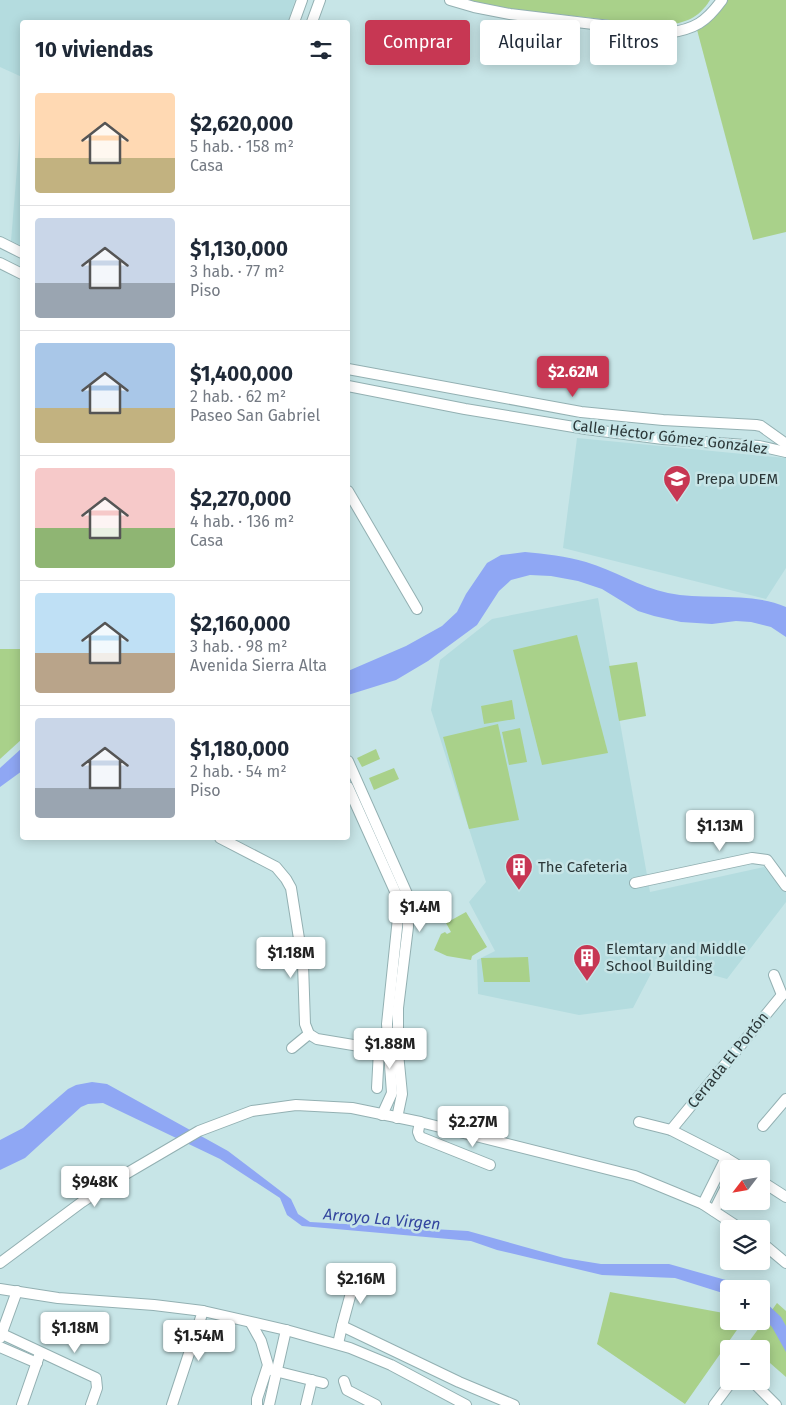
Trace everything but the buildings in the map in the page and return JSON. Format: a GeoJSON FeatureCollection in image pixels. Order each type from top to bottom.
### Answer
{"type":"FeatureCollection","features":[{"type":"Feature","properties":{"kind":"street"},"geometry":{"type":"LineString","coordinates":[[295,20],[302,0]]}},
{"type":"Feature","properties":{"kind":"street"},"geometry":{"type":"LineString","coordinates":[[313,20],[320,0]]}},
{"type":"Feature","properties":{"kind":"street"},"geometry":{"type":"LineString","coordinates":[[450,0],[510,14],[668,33],[682,31],[701,23],[722,0]]}},
{"type":"Feature","properties":{"kind":"street"},"geometry":{"type":"LineString","coordinates":[[0,242],[20,252]]}},
{"type":"Feature","properties":{"kind":"street"},"geometry":{"type":"LineString","coordinates":[[0,262],[20,273]]}},
{"type":"Feature","properties":{"kind":"street","name":"Calle Héctor Gómez González"},"geometry":{"type":"LineString","coordinates":[[350,369],[581,412],[663,420],[761,426],[786,444]]}},
{"type":"Feature","properties":{"kind":"street"},"geometry":{"type":"LineString","coordinates":[[400,395],[402,380]]}},
{"type":"Feature","properties":{"kind":"street","name":"Calle Héctor Gómez González"},"geometry":{"type":"LineString","coordinates":[[350,386],[464,408],[586,428],[663,439],[759,446],[786,452]]}},
{"type":"Feature","properties":{"kind":"street"},"geometry":{"type":"LineString","coordinates":[[748,425],[758,429],[760,432],[759,446]]}},
{"type":"Feature","properties":{"kind":"street"},"geometry":{"type":"LineString","coordinates":[[350,494],[417,609]]}},
{"type":"Feature","properties":{"kind":"street"},"geometry":{"type":"LineString","coordinates":[[350,767],[373,832]]}},
{"type":"Feature","properties":{"kind":"street"},"geometry":{"type":"LineString","coordinates":[[350,791],[373,832],[403,897],[399,908],[397,978],[387,1018],[389,1052],[397,1093],[398,1118]]}},
{"type":"Feature","properties":{"kind":"street"},"geometry":{"type":"LineString","coordinates":[[224,840],[276,866],[291,888],[303,964],[305,1024],[309,1034],[317,1039],[389,1052]]}},
{"type":"Feature","properties":{"kind":"street"},"geometry":{"type":"LineString","coordinates":[[635,883],[752,858],[767,860],[786,886]]}},
{"type":"Feature","properties":{"kind":"street"},"geometry":{"type":"LineString","coordinates":[[774,975],[784,996]]}},
{"type":"Feature","properties":{"kind":"street","name":"Cerrada El Portón"},"geometry":{"type":"LineString","coordinates":[[671,1130],[784,996]]}},
{"type":"Feature","properties":{"kind":"street"},"geometry":{"type":"LineString","coordinates":[[292,1048],[309,1034]]}},
{"type":"Feature","properties":{"kind":"street"},"geometry":{"type":"LineString","coordinates":[[377,1088],[389,1052]]}},
{"type":"Feature","properties":{"kind":"street"},"geometry":{"type":"LineString","coordinates":[[382,1115],[397,1093]]}},
{"type":"Feature","properties":{"kind":"street"},"geometry":{"type":"LineString","coordinates":[[763,1126],[786,1099]]}},
{"type":"Feature","properties":{"kind":"street"},"geometry":{"type":"LineString","coordinates":[[0,1263],[82,1202],[196,1132],[244,1114],[296,1105],[337,1106],[420,1122],[635,1176],[702,1204],[728,1220]]}},
{"type":"Feature","properties":{"kind":"street"},"geometry":{"type":"LineString","coordinates":[[420,1122],[418,1132],[420,1138],[490,1165]]}},
{"type":"Feature","properties":{"kind":"street"},"geometry":{"type":"LineString","coordinates":[[639,1122],[671,1130],[729,1160]]}},
{"type":"Feature","properties":{"kind":"street"},"geometry":{"type":"LineString","coordinates":[[702,1204],[726,1158]]}},
{"type":"Feature","properties":{"kind":"street"},"geometry":{"type":"LineString","coordinates":[[770,1186],[786,1197]]}},
{"type":"Feature","properties":{"kind":"street"},"geometry":{"type":"LineString","coordinates":[[714,1211],[720,1199]]}},
{"type":"Feature","properties":{"kind":"street"},"geometry":{"type":"LineString","coordinates":[[770,1249],[786,1262]]}},
{"type":"Feature","properties":{"kind":"street"},"geometry":{"type":"LineString","coordinates":[[338,1344],[355,1278]]}},
{"type":"Feature","properties":{"kind":"street"},"geometry":{"type":"LineString","coordinates":[[0,1289],[58,1298],[154,1305],[203,1311],[286,1330],[338,1344],[391,1365],[466,1405]]}},
{"type":"Feature","properties":{"kind":"street"},"geometry":{"type":"LineString","coordinates":[[17,1291],[1,1337],[39,1358]]}},
{"type":"Feature","properties":{"kind":"street"},"geometry":{"type":"LineString","coordinates":[[172,1405],[203,1311]]}},
{"type":"Feature","properties":{"kind":"street"},"geometry":{"type":"LineString","coordinates":[[251,1323],[272,1370],[270,1405]]}},
{"type":"Feature","properties":{"kind":"street"},"geometry":{"type":"LineString","coordinates":[[342,1326],[459,1382],[514,1405]]}},
{"type":"Feature","properties":{"kind":"street"},"geometry":{"type":"LineString","coordinates":[[256,1405],[257,1399],[272,1370],[286,1330]]}},
{"type":"Feature","properties":{"kind":"street"},"geometry":{"type":"LineString","coordinates":[[0,1347],[39,1358],[96,1378],[97,1388],[91,1405]]}},
{"type":"Feature","properties":{"kind":"street"},"geometry":{"type":"LineString","coordinates":[[22,1405],[39,1358]]}},
{"type":"Feature","properties":{"kind":"street"},"geometry":{"type":"LineString","coordinates":[[272,1370],[323,1383]]}},
{"type":"Feature","properties":{"kind":"street"},"geometry":{"type":"LineString","coordinates":[[306,1405],[312,1380]]}},
{"type":"Feature","properties":{"kind":"street"},"geometry":{"type":"LineString","coordinates":[[344,1384],[349,1392],[363,1402],[376,1405]]}},
{"type":"Feature","properties":{"kind":"street"},"geometry":{"type":"LineString","coordinates":[[714,1405],[725,1390]]}},
{"type":"Feature","properties":{"kind":"street"},"geometry":{"type":"LineString","coordinates":[[761,1390],[776,1405]]}},
{"type":"Feature","properties":{"kind":"shaded area"},"geometry":{"type":"Polygon","coordinates":[[[0,0],[295,0],[289,20],[20,20],[20,76],[0,67],[0,0]]]}},
{"type":"Feature","properties":{"kind":"shaded area"},"geometry":{"type":"Polygon","coordinates":[[[20,131],[20,245],[11,241],[20,131]]]}},
{"type":"Feature","properties":{"kind":"shaded area","name":"Prepa UDEM"},"geometry":{"type":"Polygon","coordinates":[[[577,438],[786,458],[786,568],[766,599],[563,548],[577,438]]]}},
{"type":"Feature","properties":{"kind":"shaded area"},"geometry":{"type":"Polygon","coordinates":[[[598,598],[650,892],[764,867],[786,891],[786,902],[727,979],[658,960],[633,1008],[579,1015],[478,994],[477,960],[495,951],[469,902],[486,882],[431,710],[440,660],[492,619],[598,598]]]}},
{"type":"Feature","properties":{"kind":"green space"},"geometry":{"type":"Polygon","coordinates":[[[466,0],[710,0],[696,16],[677,23],[677,20],[610,20],[484,6],[466,0]]]}},
{"type":"Feature","properties":{"kind":"green space"},"geometry":{"type":"Polygon","coordinates":[[[719,0],[786,0],[786,232],[753,240],[696,26],[719,0]]]}},
{"type":"Feature","properties":{"kind":"green space"},"geometry":{"type":"Polygon","coordinates":[[[577,635],[608,753],[542,765],[513,650],[577,635]]]}},
{"type":"Feature","properties":{"kind":"green space"},"geometry":{"type":"Polygon","coordinates":[[[0,649],[20,649],[20,741],[0,759],[0,649]]]}},
{"type":"Feature","properties":{"kind":"green space"},"geometry":{"type":"Polygon","coordinates":[[[637,662],[646,716],[619,721],[609,666],[637,662]]]}},
{"type":"Feature","properties":{"kind":"green space"},"geometry":{"type":"Polygon","coordinates":[[[512,700],[515,719],[484,724],[481,706],[512,700]]]}},
{"type":"Feature","properties":{"kind":"green space"},"geometry":{"type":"Polygon","coordinates":[[[498,724],[519,820],[469,829],[443,737],[498,724]]]}},
{"type":"Feature","properties":{"kind":"green space"},"geometry":{"type":"Polygon","coordinates":[[[520,728],[527,762],[509,765],[502,732],[520,728]]]}},
{"type":"Feature","properties":{"kind":"green space"},"geometry":{"type":"Polygon","coordinates":[[[376,749],[380,759],[362,767],[357,758],[376,749]]]}},
{"type":"Feature","properties":{"kind":"green space"},"geometry":{"type":"Polygon","coordinates":[[[394,768],[399,779],[374,790],[369,778],[394,768]]]}},
{"type":"Feature","properties":{"kind":"green space"},"geometry":{"type":"Polygon","coordinates":[[[466,912],[487,947],[472,956],[471,960],[447,956],[434,950],[441,934],[451,932],[446,923],[466,912]]]}},
{"type":"Feature","properties":{"kind":"green space"},"geometry":{"type":"Polygon","coordinates":[[[528,957],[530,982],[484,982],[481,958],[528,957]]]}},
{"type":"Feature","properties":{"kind":"green space"},"geometry":{"type":"Polygon","coordinates":[[[610,1292],[720,1312],[720,1330],[737,1330],[730,1340],[720,1340],[720,1354],[685,1404],[597,1344],[610,1292]]]}},
{"type":"Feature","properties":{"kind":"green space"},"geometry":{"type":"Polygon","coordinates":[[[777,1303],[786,1311],[786,1377],[770,1363],[770,1340],[750,1340],[757,1330],[770,1330],[770,1313],[777,1303]]]}},
{"type":"Feature","properties":{"kind":"water"},"geometry":{"type":"Polygon","coordinates":[[[525,552],[586,562],[647,587],[668,593],[757,599],[772,602],[786,607],[786,637],[771,627],[751,622],[736,621],[712,624],[681,622],[654,616],[638,611],[602,589],[578,581],[551,576],[530,575],[511,580],[499,591],[477,625],[428,661],[396,680],[350,694],[350,670],[406,646],[442,626],[457,612],[466,594],[487,563],[501,555],[525,552]]]}},
{"type":"Feature","properties":{"kind":"water"},"geometry":{"type":"Polygon","coordinates":[[[20,750],[20,772],[0,787],[0,768],[20,750]]]}},
{"type":"Feature","properties":{"kind":"water"},"geometry":{"type":"Polygon","coordinates":[[[92,1082],[107,1084],[228,1151],[291,1199],[298,1214],[310,1222],[468,1231],[564,1258],[601,1264],[669,1264],[726,1280],[720,1280],[720,1292],[675,1278],[602,1275],[497,1250],[471,1241],[302,1226],[287,1215],[280,1198],[220,1159],[103,1103],[88,1104],[81,1107],[25,1158],[0,1170],[0,1140],[23,1128],[68,1089],[76,1085],[92,1082]]]}},
{"type":"Feature","properties":{"kind":"water"},"geometry":{"type":"Polygon","coordinates":[[[770,1307],[781,1317],[786,1326],[786,1352],[770,1325],[770,1307]]]}},
{"type":"Feature","properties":{"kind":"place","name":"Prepa UDEM"},"geometry":{"type":"Point","coordinates":[677,503]}},
{"type":"Feature","properties":{"kind":"place","name":"The Cafeteria"},"geometry":{"type":"Point","coordinates":[519,891]}},
{"type":"Feature","properties":{"kind":"place","name":"Elemtary and Middle School Building"},"geometry":{"type":"Point","coordinates":[587,982]}},
{"type":"Feature","properties":{"kind":"water label","name":"Arroyo La Virgen"},"geometry":{"type":"Point","coordinates":[382,1219]}}]}
